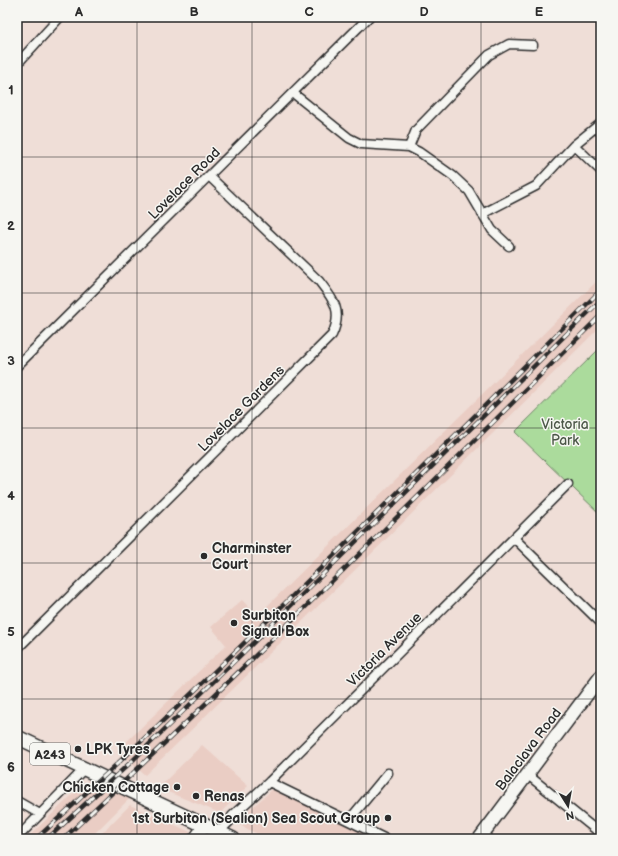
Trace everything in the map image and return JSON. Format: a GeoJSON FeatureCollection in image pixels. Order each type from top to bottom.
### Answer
{"type":"FeatureCollection","features":[{"type":"Feature","properties":{"kind":"main road","name":"A243"},"geometry":{"type":"LineString","coordinates":[[17,737],[233,839]]}},
{"type":"Feature","properties":{"kind":"street"},"geometry":{"type":"LineString","coordinates":[[17,64],[60,17]]}},
{"type":"Feature","properties":{"kind":"street","name":"Lovelace Road"},"geometry":{"type":"LineString","coordinates":[[17,366],[369,17]]}},
{"type":"Feature","properties":{"kind":"street"},"geometry":{"type":"LineString","coordinates":[[409,147],[416,130],[488,55],[509,44],[533,45]]}},
{"type":"Feature","properties":{"kind":"street"},"geometry":{"type":"LineString","coordinates":[[293,93],[349,138],[361,144],[409,147],[419,152],[453,176],[469,191],[492,230],[509,246]]}},
{"type":"Feature","properties":{"kind":"street"},"geometry":{"type":"LineString","coordinates":[[482,214],[536,186],[574,146],[601,122]]}},
{"type":"Feature","properties":{"kind":"street"},"geometry":{"type":"LineString","coordinates":[[574,146],[601,171]]}},
{"type":"Feature","properties":{"kind":"street","name":"Lovelace Gardens"},"geometry":{"type":"LineString","coordinates":[[17,649],[332,335],[337,325],[338,311],[331,297],[319,281],[209,176]]}},
{"type":"Feature","properties":{"kind":"street","name":"Victoria Avenue"},"geometry":{"type":"LineString","coordinates":[[219,832],[230,821],[232,816],[269,782],[568,484]]}},
{"type":"Feature","properties":{"kind":"street"},"geometry":{"type":"LineString","coordinates":[[514,538],[601,623]]}},
{"type":"Feature","properties":{"kind":"street","name":"Balaclava Road"},"geometry":{"type":"LineString","coordinates":[[479,839],[601,676]]}},
{"type":"Feature","properties":{"kind":"street"},"geometry":{"type":"LineString","coordinates":[[17,838],[84,769]]}},
{"type":"Feature","properties":{"kind":"street"},"geometry":{"type":"LineString","coordinates":[[349,820],[388,773]]}},
{"type":"Feature","properties":{"kind":"street"},"geometry":{"type":"LineString","coordinates":[[528,774],[601,834]]}},
{"type":"Feature","properties":{"kind":"street"},"geometry":{"type":"LineString","coordinates":[[269,782],[386,839]]}},
{"type":"Feature","properties":{"kind":"street"},"geometry":{"type":"LineString","coordinates":[[17,801],[40,814]]}},
{"type":"Feature","properties":{"kind":"street"},"geometry":{"type":"LineString","coordinates":[[195,839],[205,826]]}},
{"type":"Feature","properties":{"kind":"shaded area"},"geometry":{"type":"Polygon","coordinates":[[[601,277],[601,326],[353,572],[145,775],[117,751],[226,645],[211,627],[242,600],[257,616],[601,277]]]}},
{"type":"Feature","properties":{"kind":"shaded area"},"geometry":{"type":"Polygon","coordinates":[[[202,745],[248,786],[220,813],[158,788],[202,745]]]}},
{"type":"Feature","properties":{"kind":"shaded area"},"geometry":{"type":"Polygon","coordinates":[[[90,778],[131,797],[89,839],[26,839],[90,778]]]}},
{"type":"Feature","properties":{"kind":"shaded area"},"geometry":{"type":"Polygon","coordinates":[[[274,788],[375,839],[267,839],[238,824],[237,822],[246,813],[274,788]]]}},
{"type":"Feature","properties":{"kind":"shaded area"},"geometry":{"type":"Polygon","coordinates":[[[130,805],[206,839],[96,839],[130,805]]]}},
{"type":"Feature","properties":{"kind":"green space","name":"Victoria Park"},"geometry":{"type":"Polygon","coordinates":[[[601,347],[601,515],[515,432],[601,347]]]}},
{"type":"Feature","properties":{"kind":"railway"},"geometry":{"type":"LineString","coordinates":[[36,839],[180,705],[392,498],[601,290]]}},
{"type":"Feature","properties":{"kind":"railway"},"geometry":{"type":"LineString","coordinates":[[47,839],[130,763],[601,300]]}},
{"type":"Feature","properties":{"kind":"railway"},"geometry":{"type":"LineString","coordinates":[[63,839],[267,645],[601,315]]}},
{"type":"Feature","properties":{"kind":"place","name":"Charminster Court"},"geometry":{"type":"Point","coordinates":[204,556]}},
{"type":"Feature","properties":{"kind":"place","name":"Surbiton Signal Box"},"geometry":{"type":"Point","coordinates":[234,623]}},
{"type":"Feature","properties":{"kind":"place","name":"LPK Tyres"},"geometry":{"type":"Point","coordinates":[78,749]}},
{"type":"Feature","properties":{"kind":"place","name":"Chicken Cottage"},"geometry":{"type":"Point","coordinates":[177,787]}},
{"type":"Feature","properties":{"kind":"place","name":"Renas"},"geometry":{"type":"Point","coordinates":[196,796]}},
{"type":"Feature","properties":{"kind":"place","name":"1st Surbiton (Sealion) Sea Scout Group"},"geometry":{"type":"Point","coordinates":[388,818]}}]}
